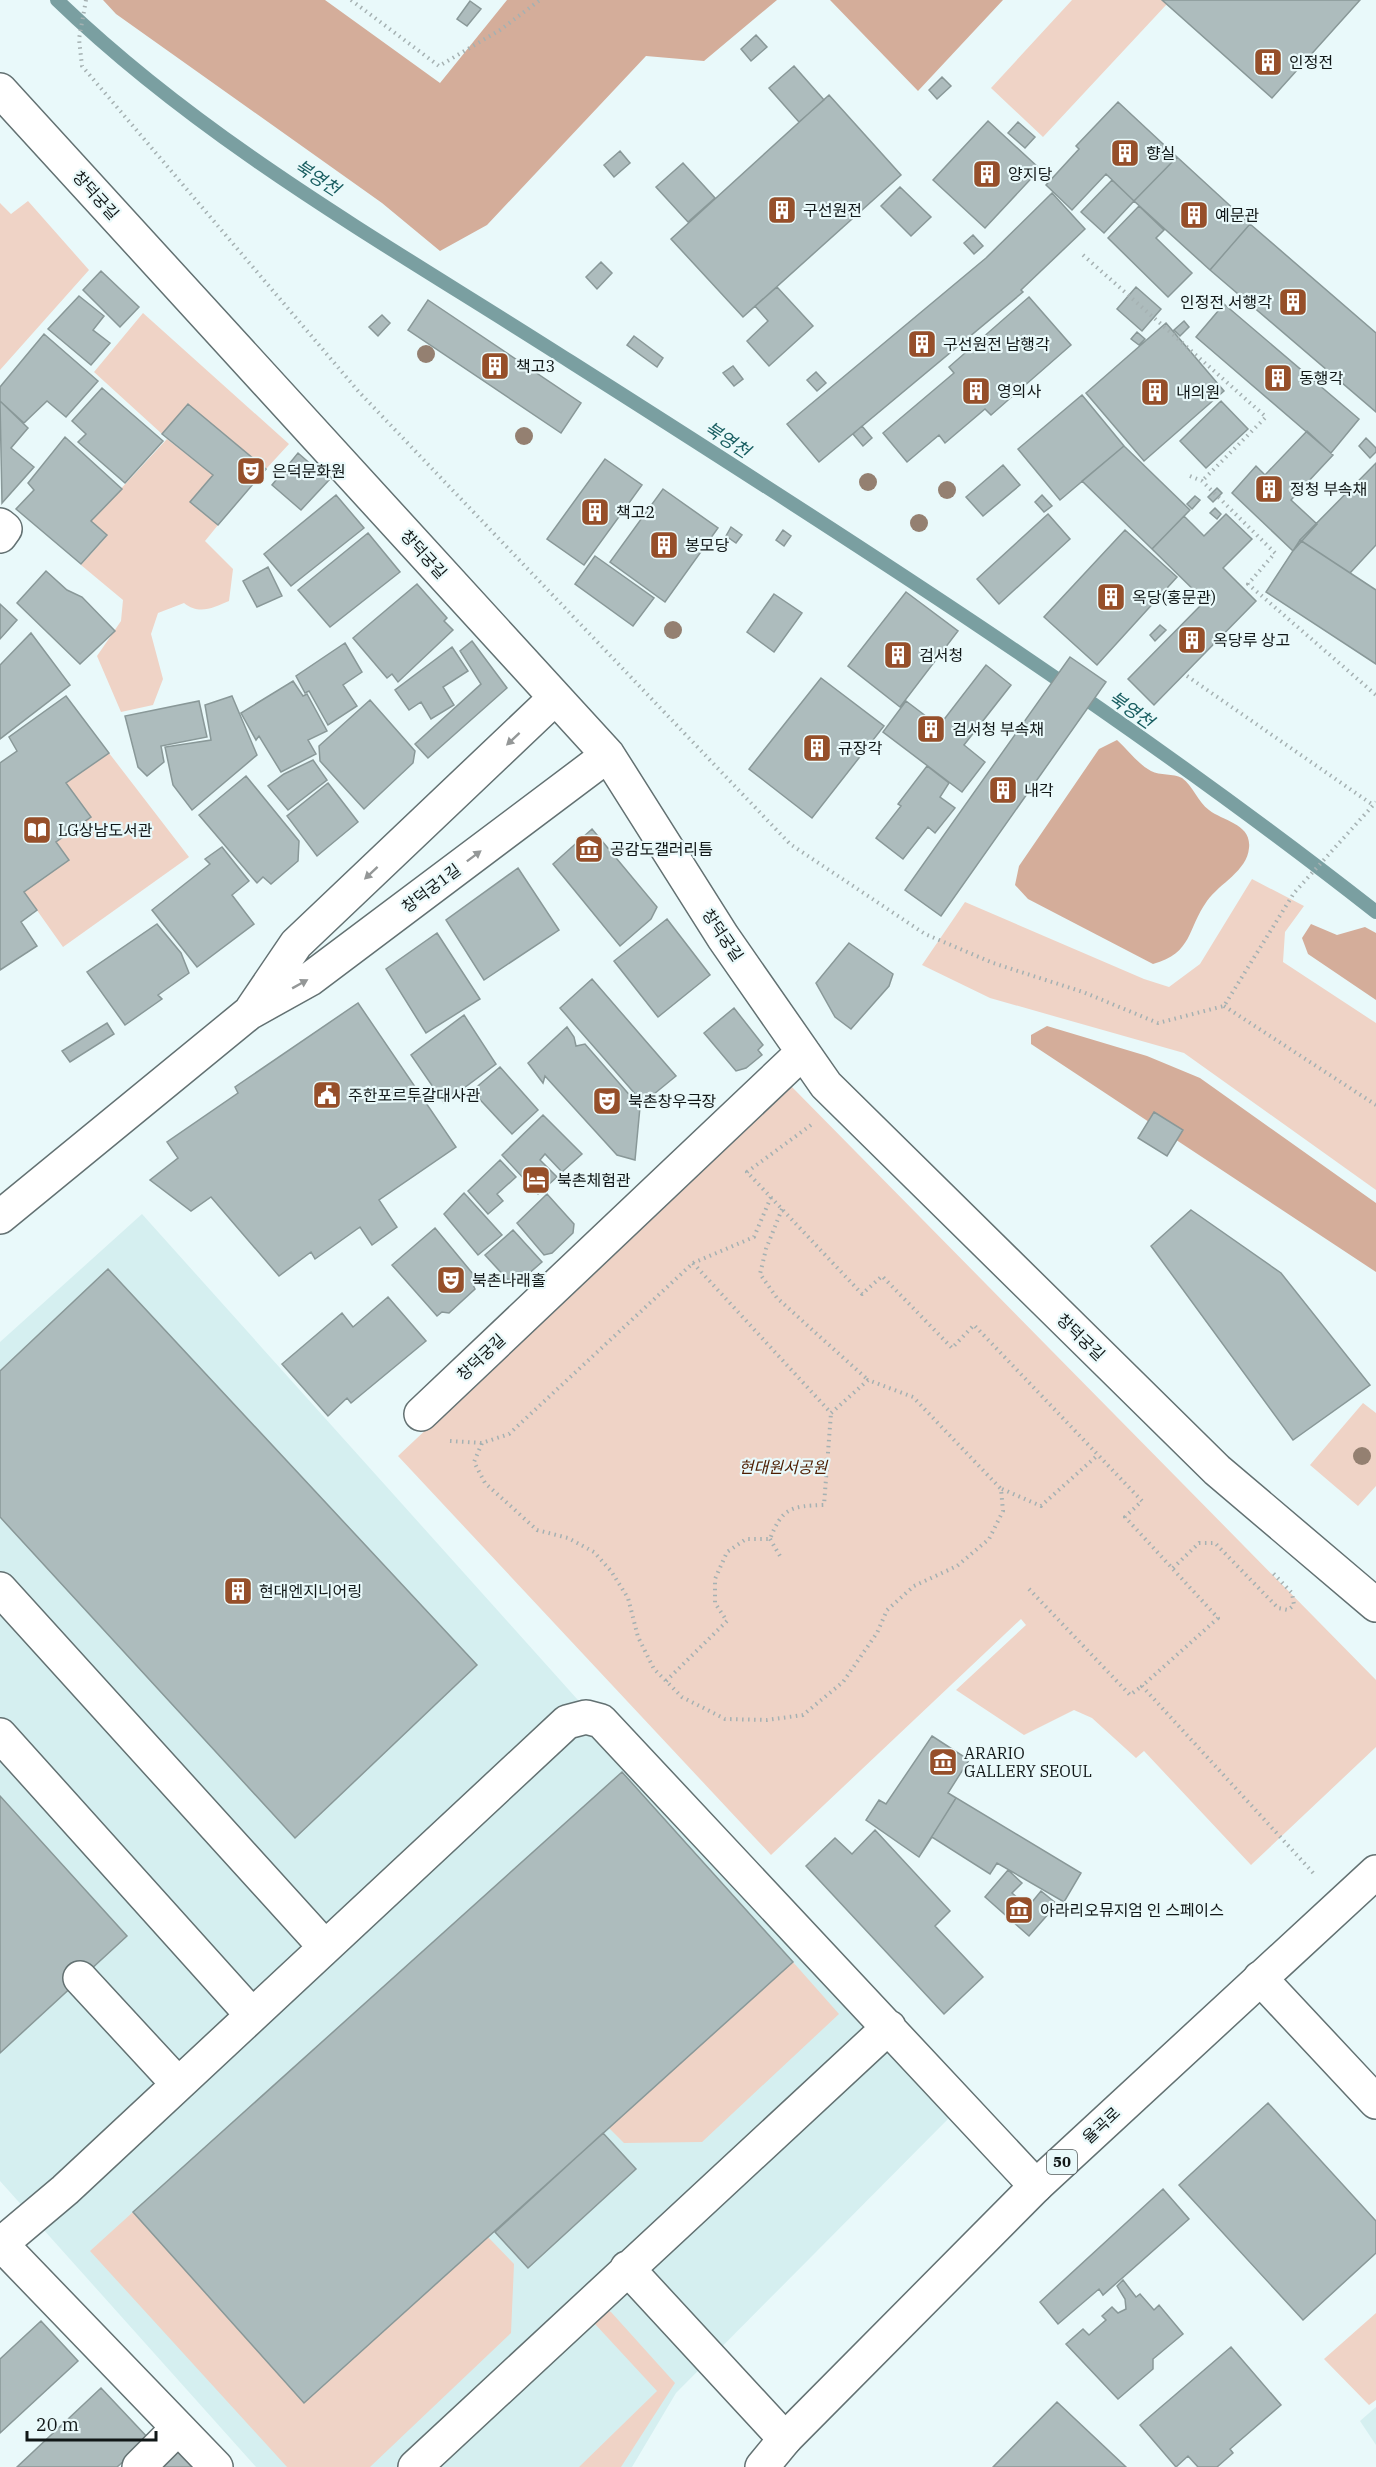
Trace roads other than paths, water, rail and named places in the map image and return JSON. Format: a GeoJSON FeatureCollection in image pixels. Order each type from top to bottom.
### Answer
{"type":"FeatureCollection","features":[{"type":"Feature","properties":{"kind":"street","name":"창덕궁길"},"geometry":{"type":"LineString","coordinates":[[0,90],[608,755],[723,937],[826,1085],[1217,1470],[1376,1605]]}},
{"type":"Feature","properties":{"kind":"street"},"geometry":{"type":"LineString","coordinates":[[0,525],[5,529],[0,536]]}},
{"type":"Feature","properties":{"kind":"street","name":"창덕궁1길"},"geometry":{"type":"LineString","coordinates":[[249,1013],[296,944],[555,698]]}},
{"type":"Feature","properties":{"kind":"street","name":"창덕궁1길"},"geometry":{"type":"LineString","coordinates":[[0,1217],[249,1013],[310,979],[608,755]]}},
{"type":"Feature","properties":{"kind":"street","name":"창덕궁길"},"geometry":{"type":"LineString","coordinates":[[421,1414],[803,1052]]}},
{"type":"Feature","properties":{"kind":"street"},"geometry":{"type":"LineString","coordinates":[[0,1589],[325,1947]]}},
{"type":"Feature","properties":{"kind":"street"},"geometry":{"type":"LineString","coordinates":[[216,2467],[1,2243],[65,2190],[567,1722],[586,1717],[601,1721],[1036,2186]]}},
{"type":"Feature","properties":{"kind":"street"},"geometry":{"type":"LineString","coordinates":[[0,1735],[252,2015]]}},
{"type":"Feature","properties":{"kind":"street","name":"율곡로"},"geometry":{"type":"LineString","coordinates":[[762,2467],[785,2439],[1036,2186],[1376,1872]]}},
{"type":"Feature","properties":{"kind":"street"},"geometry":{"type":"LineString","coordinates":[[80,1978],[178,2084]]}},
{"type":"Feature","properties":{"kind":"street"},"geometry":{"type":"LineString","coordinates":[[1260,1978],[1373,2094]]}},
{"type":"Feature","properties":{"kind":"street"},"geometry":{"type":"LineString","coordinates":[[415,2467],[889,2027]]}},
{"type":"Feature","properties":{"kind":"street"},"geometry":{"type":"LineString","coordinates":[[627,2268],[785,2439]]}},
{"type":"Feature","properties":{"kind":"street"},"geometry":{"type":"LineString","coordinates":[[140,2467],[178,2428]]}},
{"type":"Feature","properties":{"kind":"waterway","name":"북영천"},"geometry":{"type":"LineString","coordinates":[[57,0],[115,53],[240,149],[371,236],[879,559],[1181,766],[1376,912]]}},
{"type":"Feature","properties":{"kind":"place","name":"인정전"},"geometry":{"type":"Point","coordinates":[1268,62]}},
{"type":"Feature","properties":{"kind":"place","name":"향실"},"geometry":{"type":"Point","coordinates":[1125,153]}},
{"type":"Feature","properties":{"kind":"place","name":"양지당"},"geometry":{"type":"Point","coordinates":[987,174]}},
{"type":"Feature","properties":{"kind":"place","name":"구선원전"},"geometry":{"type":"Point","coordinates":[782,210]}},
{"type":"Feature","properties":{"kind":"place","name":"예문관"},"geometry":{"type":"Point","coordinates":[1194,215]}},
{"type":"Feature","properties":{"kind":"place","name":"인정전 서행각"},"geometry":{"type":"Point","coordinates":[1293,302]}},
{"type":"Feature","properties":{"kind":"place","name":"구선원전 남행각"},"geometry":{"type":"Point","coordinates":[922,344]}},
{"type":"Feature","properties":{"kind":"place","name":"책고3"},"geometry":{"type":"Point","coordinates":[495,366]}},
{"type":"Feature","properties":{"kind":"place","name":"동행각"},"geometry":{"type":"Point","coordinates":[1278,378]}},
{"type":"Feature","properties":{"kind":"place","name":"영의사"},"geometry":{"type":"Point","coordinates":[976,391]}},
{"type":"Feature","properties":{"kind":"place","name":"내의원"},"geometry":{"type":"Point","coordinates":[1155,392]}},
{"type":"Feature","properties":{"kind":"place","name":"은덕문화원"},"geometry":{"type":"Point","coordinates":[251,471]}},
{"type":"Feature","properties":{"kind":"place","name":"정청 부속채"},"geometry":{"type":"Point","coordinates":[1269,489]}},
{"type":"Feature","properties":{"kind":"place","name":"책고2"},"geometry":{"type":"Point","coordinates":[595,512]}},
{"type":"Feature","properties":{"kind":"place","name":"봉모당"},"geometry":{"type":"Point","coordinates":[664,545]}},
{"type":"Feature","properties":{"kind":"place","name":"옥당(홍문관)"},"geometry":{"type":"Point","coordinates":[1111,597]}},
{"type":"Feature","properties":{"kind":"place","name":"옥당루 상고"},"geometry":{"type":"Point","coordinates":[1192,640]}},
{"type":"Feature","properties":{"kind":"place","name":"검서청"},"geometry":{"type":"Point","coordinates":[898,655]}},
{"type":"Feature","properties":{"kind":"place","name":"검서청 부속채"},"geometry":{"type":"Point","coordinates":[931,729]}},
{"type":"Feature","properties":{"kind":"place","name":"규장각"},"geometry":{"type":"Point","coordinates":[817,748]}},
{"type":"Feature","properties":{"kind":"place","name":"내각"},"geometry":{"type":"Point","coordinates":[1003,790]}},
{"type":"Feature","properties":{"kind":"place","name":"LG상남도서관"},"geometry":{"type":"Point","coordinates":[37,830]}},
{"type":"Feature","properties":{"kind":"place","name":"공감도갤러리틈"},"geometry":{"type":"Point","coordinates":[589,849]}},
{"type":"Feature","properties":{"kind":"place","name":"주한포르투갈대사관"},"geometry":{"type":"Point","coordinates":[327,1095]}},
{"type":"Feature","properties":{"kind":"place","name":"북촌창우극장"},"geometry":{"type":"Point","coordinates":[607,1101]}},
{"type":"Feature","properties":{"kind":"place","name":"북촌체험관"},"geometry":{"type":"Point","coordinates":[536,1180]}},
{"type":"Feature","properties":{"kind":"place","name":"북촌나래홀"},"geometry":{"type":"Point","coordinates":[451,1280]}},
{"type":"Feature","properties":{"kind":"place","name":"현대엔지니어링"},"geometry":{"type":"Point","coordinates":[238,1591]}},
{"type":"Feature","properties":{"kind":"place","name":"ARARIO GALLERY SEOUL"},"geometry":{"type":"Point","coordinates":[943,1762]}},
{"type":"Feature","properties":{"kind":"place","name":"아라리오뮤지엄 인 스페이스"},"geometry":{"type":"Point","coordinates":[1019,1910]}},
{"type":"Feature","properties":{"kind":"park label","name":"현대원서공원"},"geometry":{"type":"Point","coordinates":[783,1467]}}]}
